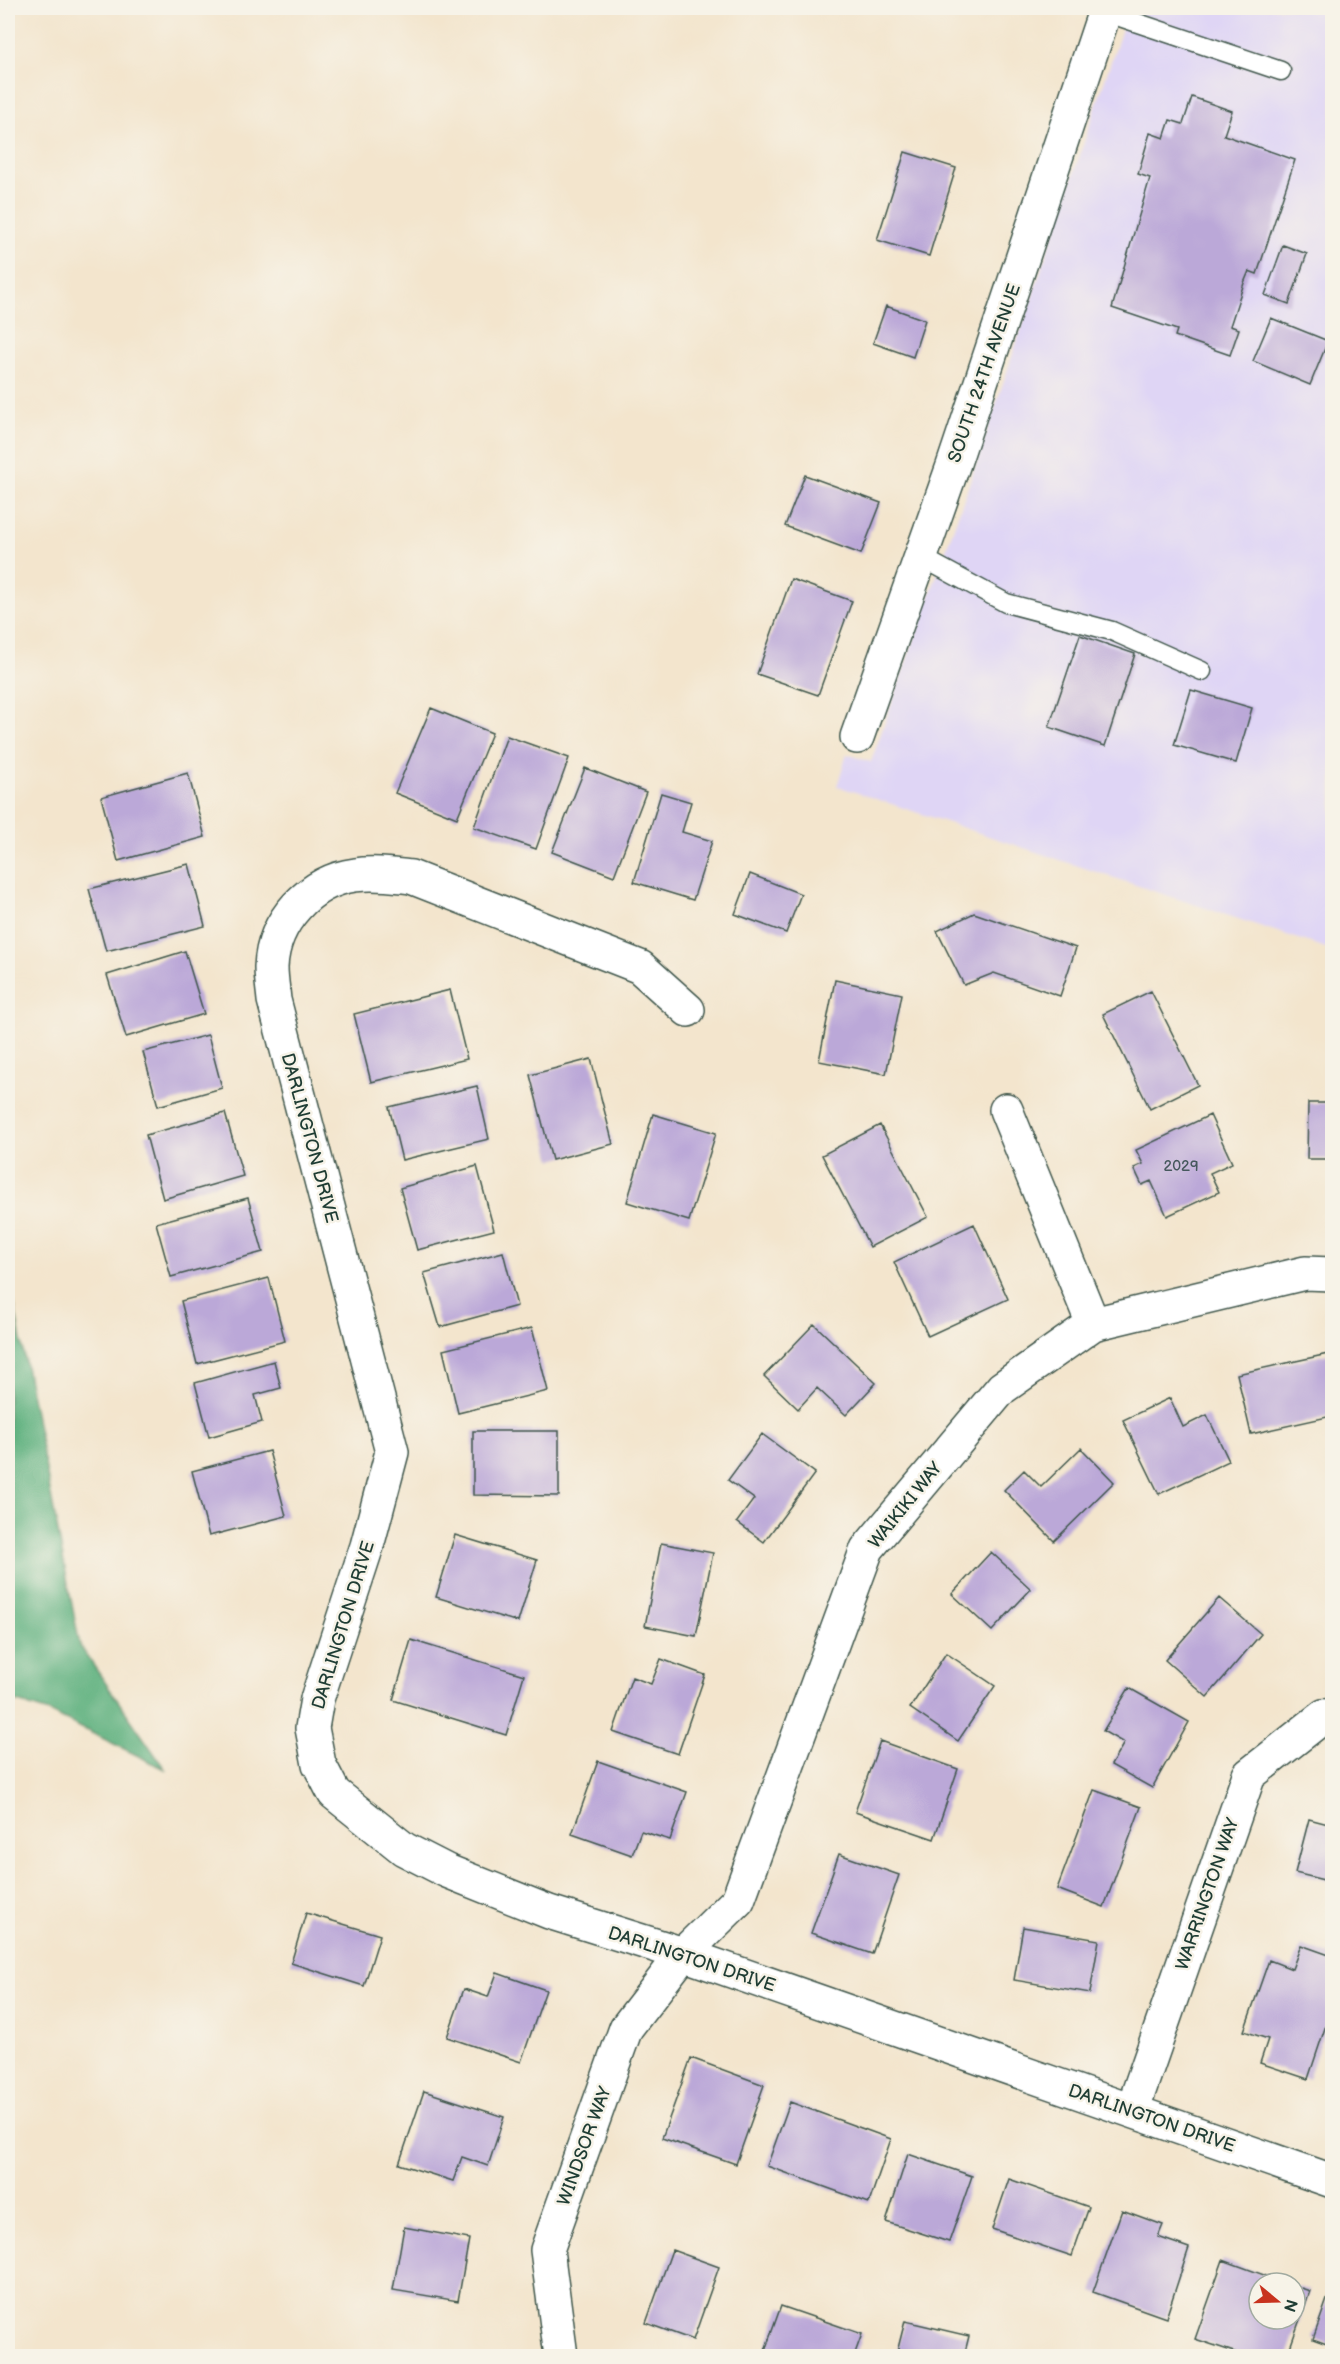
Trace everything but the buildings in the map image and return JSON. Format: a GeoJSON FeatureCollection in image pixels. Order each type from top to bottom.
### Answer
{"type":"FeatureCollection","features":[{"type":"Feature","properties":{"kind":"street","name":"SOUTH 24TH AVENUE"},"geometry":{"type":"LineString","coordinates":[[857,737],[921,557],[1106,10]]}},
{"type":"Feature","properties":{"kind":"street","name":"DARLINGTON DRIVE"},"geometry":{"type":"LineString","coordinates":[[688,1010],[640,967],[411,877],[356,874],[334,880],[300,901],[284,922],[275,946],[271,966],[274,1000],[392,1452],[367,1546],[317,1699],[312,1728],[319,1764],[334,1793],[404,1848],[447,1870],[549,1912],[683,1954],[1332,2181]]}},
{"type":"Feature","properties":{"kind":"street"},"geometry":{"type":"LineString","coordinates":[[1006,1110],[1093,1324]]}},
{"type":"Feature","properties":{"kind":"street","name":"WAIKIKI WAY"},"geometry":{"type":"LineString","coordinates":[[683,1954],[738,1900],[867,1549],[1002,1388],[1093,1324],[1305,1273],[1332,1274]]}},
{"type":"Feature","properties":{"kind":"street","name":"WARRINGTON WAY"},"geometry":{"type":"LineString","coordinates":[[1132,2111],[1249,1775],[1324,1716],[1332,1719]]}},
{"type":"Feature","properties":{"kind":"street","name":"WINDSOR WAY"},"geometry":{"type":"LineString","coordinates":[[561,2356],[547,2250],[626,2028],[683,1954]]}},
{"type":"Feature","properties":{"kind":"lane"},"geometry":{"type":"LineString","coordinates":[[1106,10],[1281,71]]}},
{"type":"Feature","properties":{"kind":"lane"},"geometry":{"type":"LineString","coordinates":[[921,557],[1006,603],[1112,631],[1202,671]]}},
{"type":"Feature","properties":{"kind":"shaded area"},"geometry":{"type":"Polygon","coordinates":[[[1129,8],[1332,8],[1332,950],[837,786],[847,754],[871,762],[973,473],[1129,8]]]}},
{"type":"Feature","properties":{"kind":"green space"},"geometry":{"type":"Polygon","coordinates":[[[8,1273],[80,1646],[165,1769],[49,1712],[8,1699],[8,1273]]]}}]}
